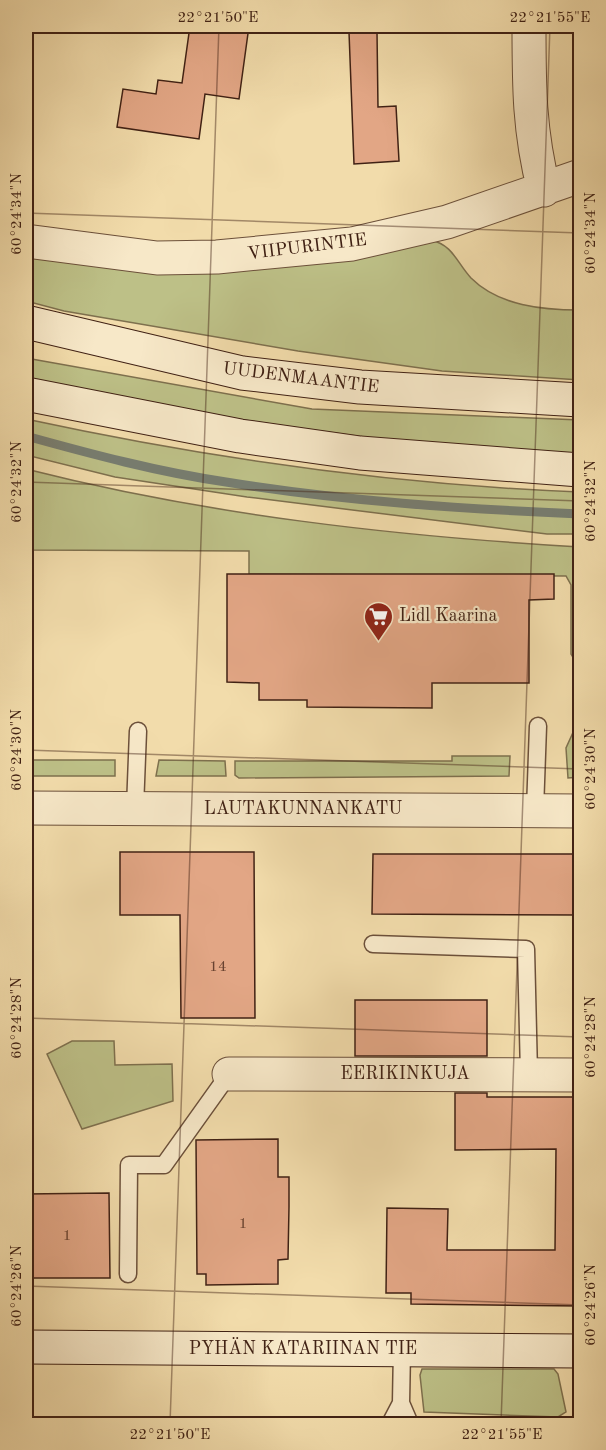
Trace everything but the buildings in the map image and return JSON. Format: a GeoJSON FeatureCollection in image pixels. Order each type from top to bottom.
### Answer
{"type":"FeatureCollection","features":[{"type":"Feature","properties":{"kind":"street"},"geometry":{"type":"LineString","coordinates":[[529,26],[530,114],[533,146],[544,190]]}},
{"type":"Feature","properties":{"kind":"street","name":"VIIPURINTIE"},"geometry":{"type":"LineString","coordinates":[[26,241],[157,258],[283,252],[352,244],[447,222],[580,176]]}},
{"type":"Feature","properties":{"kind":"street","name":"UUDENMAANTIE"},"geometry":{"type":"LineString","coordinates":[[26,322],[242,373],[360,387],[580,400]]}},
{"type":"Feature","properties":{"kind":"street"},"geometry":{"type":"LineString","coordinates":[[26,394],[229,434],[327,448],[580,470]]}},
{"type":"Feature","properties":{"kind":"street","name":"LAUTAKUNNANKATU"},"geometry":{"type":"LineString","coordinates":[[26,808],[580,811]]}},
{"type":"Feature","properties":{"kind":"street","name":"EERIKINKUJA"},"geometry":{"type":"LineString","coordinates":[[229,1074],[580,1075]]}},
{"type":"Feature","properties":{"kind":"street","name":"PYHÄN KATARIINAN TIE"},"geometry":{"type":"LineString","coordinates":[[26,1347],[580,1351]]}},
{"type":"Feature","properties":{"kind":"lane"},"geometry":{"type":"LineString","coordinates":[[535,810],[538,726]]}},
{"type":"Feature","properties":{"kind":"lane"},"geometry":{"type":"LineString","coordinates":[[135,808],[138,731]]}},
{"type":"Feature","properties":{"kind":"lane"},"geometry":{"type":"LineString","coordinates":[[373,944],[526,949],[529,1074]]}},
{"type":"Feature","properties":{"kind":"lane"},"geometry":{"type":"LineString","coordinates":[[128,1274],[129,1165],[164,1166],[229,1074]]}},
{"type":"Feature","properties":{"kind":"lane"},"geometry":{"type":"LineString","coordinates":[[402,1349],[401,1403],[410,1425]]}},
{"type":"Feature","properties":{"kind":"lane"},"geometry":{"type":"LineString","coordinates":[[390,1425],[401,1403]]}},
{"type":"Feature","properties":{"kind":"green space"},"geometry":{"type":"Polygon","coordinates":[[[431,240],[450,250],[471,278],[495,295],[522,305],[580,310],[580,380],[442,371],[298,351],[64,311],[26,301],[26,252],[152,268],[224,271],[313,263],[431,240]]]}},
{"type":"Feature","properties":{"kind":"green space"},"geometry":{"type":"Polygon","coordinates":[[[26,358],[312,409],[580,420],[580,455],[423,445],[143,405],[26,379],[26,358]]]}},
{"type":"Feature","properties":{"kind":"green space"},"geometry":{"type":"Polygon","coordinates":[[[26,419],[163,446],[302,467],[441,483],[580,492],[580,534],[547,534],[247,497],[115,477],[26,455],[26,419]]]}},
{"type":"Feature","properties":{"kind":"green space"},"geometry":{"type":"Polygon","coordinates":[[[26,469],[163,499],[301,521],[440,537],[580,547],[580,777],[568,778],[566,748],[575,728],[579,706],[579,667],[571,654],[571,585],[566,576],[249,574],[249,551],[26,550],[26,469]]]}},
{"type":"Feature","properties":{"kind":"green space"},"geometry":{"type":"Polygon","coordinates":[[[452,756],[510,756],[509,776],[239,778],[235,775],[235,761],[452,761],[452,756]]]}},
{"type":"Feature","properties":{"kind":"green space"},"geometry":{"type":"Polygon","coordinates":[[[26,760],[115,760],[115,776],[26,776],[26,760]]]}},
{"type":"Feature","properties":{"kind":"green space"},"geometry":{"type":"Polygon","coordinates":[[[159,760],[225,761],[226,776],[156,776],[159,760]]]}},
{"type":"Feature","properties":{"kind":"green space"},"geometry":{"type":"Polygon","coordinates":[[[72,1041],[114,1041],[115,1065],[172,1064],[173,1101],[82,1129],[47,1054],[72,1041]]]}},
{"type":"Feature","properties":{"kind":"green space"},"geometry":{"type":"Polygon","coordinates":[[[422,1369],[554,1369],[558,1374],[566,1412],[558,1417],[424,1412],[420,1375],[422,1369]]]}},
{"type":"Feature","properties":{"kind":"waterway"},"geometry":{"type":"LineString","coordinates":[[26,436],[150,468],[270,489],[403,503],[580,514]]}},
{"type":"Feature","properties":{"kind":"place","name":"Lidl Kaarina"},"geometry":{"type":"Point","coordinates":[378,642]}}]}
